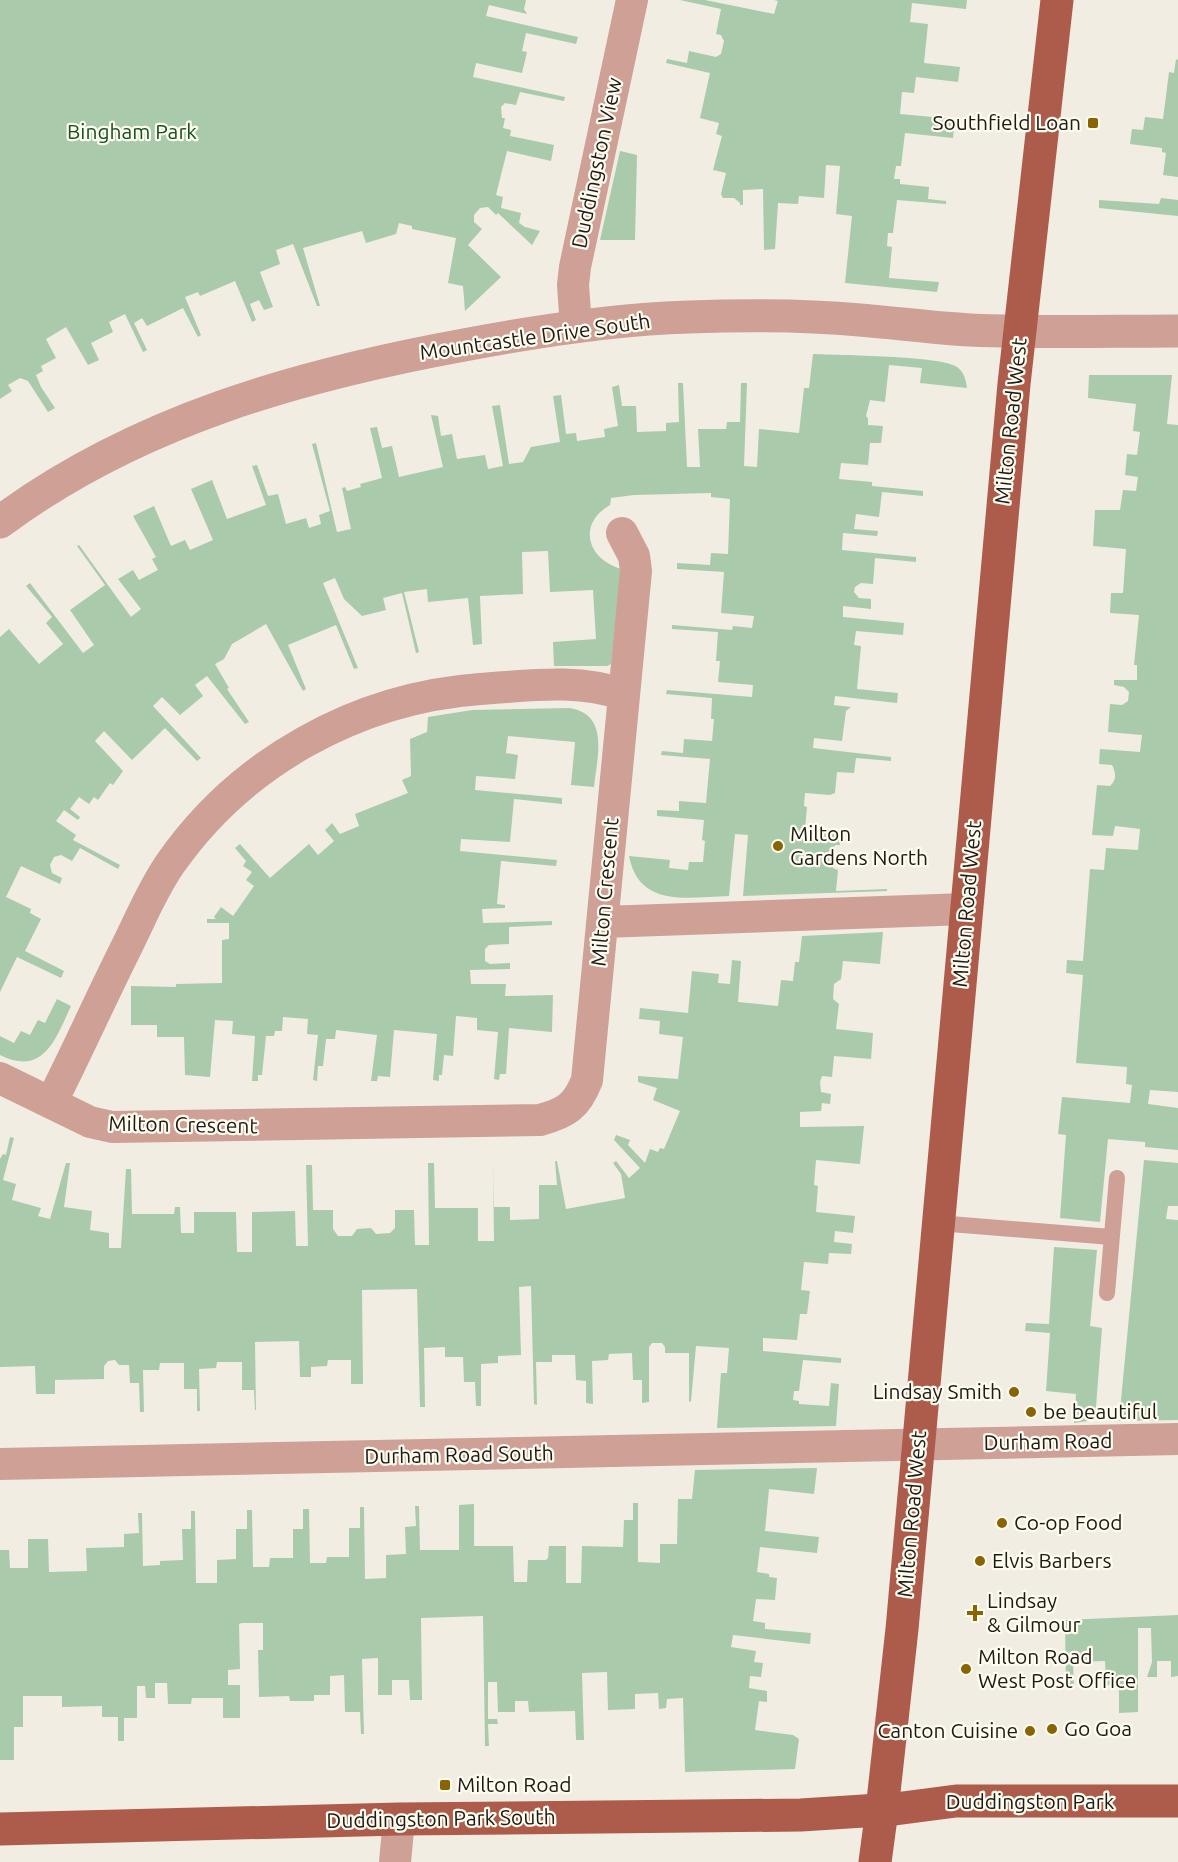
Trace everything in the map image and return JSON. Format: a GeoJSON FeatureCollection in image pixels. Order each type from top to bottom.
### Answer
{"type":"FeatureCollection","features":[{"type":"Feature","properties":{"kind":"main road","name":"Milton Road West"},"geometry":{"type":"LineString","coordinates":[[882,1810],[900,1651],[1020,331],[1057,0]]}},
{"type":"Feature","properties":{"kind":"main road","name":"Duddingston Park"},"geometry":{"type":"LineString","coordinates":[[882,1810],[956,1801],[1178,1801]]}},
{"type":"Feature","properties":{"kind":"main road","name":"Duddingston Park South"},"geometry":{"type":"LineString","coordinates":[[0,1829],[399,1819],[801,1815],[882,1810]]}},
{"type":"Feature","properties":{"kind":"main road"},"geometry":{"type":"LineString","coordinates":[[875,1862],[882,1810]]}},
{"type":"Feature","properties":{"kind":"street","name":"Duddingston View"},"geometry":{"type":"LineString","coordinates":[[576,327],[573,285],[578,251],[632,0]]}},
{"type":"Feature","properties":{"kind":"street","name":"Mountcastle Drive South"},"geometry":{"type":"LineString","coordinates":[[0,522],[61,481],[124,446],[174,424],[345,369],[482,342],[576,327],[688,317],[857,320],[967,330],[1178,331]]}},
{"type":"Feature","properties":{"kind":"street","name":"Milton Crescent"},"geometry":{"type":"LineString","coordinates":[[0,1078],[90,1122],[129,1128],[540,1120],[558,1115],[576,1102],[587,1080],[636,571],[634,556],[622,533]]}},
{"type":"Feature","properties":{"kind":"street"},"geometry":{"type":"LineString","coordinates":[[51,1103],[150,899],[170,865],[197,830],[227,799],[276,759],[346,721],[390,705],[421,697],[456,691],[555,685],[597,687],[624,695]]}},
{"type":"Feature","properties":{"kind":"street"},"geometry":{"type":"LineString","coordinates":[[603,922],[966,909]]}},
{"type":"Feature","properties":{"kind":"street","name":"Durham Road"},"geometry":{"type":"LineString","coordinates":[[918,1445],[1178,1439]]}},
{"type":"Feature","properties":{"kind":"street","name":"Durham Road South"},"geometry":{"type":"LineString","coordinates":[[0,1464],[918,1445]]}},
{"type":"Feature","properties":{"kind":"street"},"geometry":{"type":"LineString","coordinates":[[395,1862],[399,1819]]}},
{"type":"Feature","properties":{"kind":"lane"},"geometry":{"type":"LineString","coordinates":[[1107,1293],[1117,1178]]}},
{"type":"Feature","properties":{"kind":"lane"},"geometry":{"type":"LineString","coordinates":[[938,1223],[1111,1237]]}},
{"type":"Feature","properties":{"kind":"green space","name":"Bingham Park"},"geometry":{"type":"Polygon","coordinates":[[[0,0],[526,0],[524,9],[527,14],[489,5],[486,16],[578,37],[576,44],[526,33],[522,51],[527,52],[522,73],[476,63],[473,77],[565,97],[564,101],[520,92],[516,105],[505,103],[501,107],[502,118],[505,118],[503,128],[511,130],[510,136],[554,145],[551,161],[507,151],[496,195],[503,197],[501,208],[521,213],[519,223],[540,231],[532,245],[498,213],[496,215],[488,207],[480,208],[474,215],[474,222],[482,229],[468,245],[501,277],[465,311],[463,286],[448,283],[456,238],[412,229],[412,226],[399,223],[396,234],[366,243],[362,231],[303,248],[320,306],[317,306],[293,244],[276,250],[280,264],[260,272],[273,307],[264,310],[259,300],[250,304],[256,320],[252,322],[235,281],[200,296],[198,292],[185,297],[201,335],[198,337],[183,308],[147,326],[142,318],[134,323],[147,350],[143,352],[125,314],[109,322],[113,332],[91,343],[99,360],[88,365],[66,327],[46,339],[56,358],[41,366],[43,371],[36,375],[55,408],[48,412],[28,381],[20,378],[8,385],[12,391],[0,399],[0,0]]]}},
{"type":"Feature","properties":{"kind":"green space"},"geometry":{"type":"Polygon","coordinates":[[[680,0],[705,0],[774,14],[778,1],[774,0],[967,0],[966,9],[912,3],[910,22],[928,24],[924,63],[960,67],[958,82],[916,77],[914,93],[902,92],[900,114],[955,119],[953,138],[905,133],[901,166],[896,166],[894,179],[900,179],[900,184],[929,187],[928,199],[946,201],[946,204],[897,200],[893,233],[888,233],[887,246],[892,247],[889,278],[939,282],[937,292],[845,283],[852,216],[836,214],[840,166],[826,165],[824,198],[799,196],[798,204],[778,203],[775,249],[764,250],[763,189],[743,190],[743,205],[740,205],[734,198],[723,198],[721,194],[726,173],[713,170],[722,136],[716,134],[719,123],[700,118],[710,73],[666,63],[667,59],[687,63],[689,51],[716,57],[721,54],[724,41],[721,35],[716,34],[721,9],[680,0]]]}},
{"type":"Feature","properties":{"kind":"green space"},"geometry":{"type":"Polygon","coordinates":[[[1176,59],[1178,60],[1178,177],[1163,175],[1166,153],[1162,152],[1162,148],[1130,144],[1132,129],[1143,130],[1145,117],[1163,119],[1169,72],[1174,73],[1176,59]]]}},
{"type":"Feature","properties":{"kind":"green space"},"geometry":{"type":"Polygon","coordinates":[[[620,151],[637,155],[635,240],[600,240],[620,151]]]}},
{"type":"Feature","properties":{"kind":"green space"},"geometry":{"type":"Polygon","coordinates":[[[1161,198],[1178,200],[1178,216],[1099,208],[1099,200],[1159,204],[1161,198]]]}},
{"type":"Feature","properties":{"kind":"green space"},"geometry":{"type":"Polygon","coordinates":[[[813,354],[912,358],[948,363],[961,371],[967,388],[920,383],[922,368],[889,365],[885,402],[870,400],[866,416],[868,425],[883,426],[881,443],[870,443],[868,465],[841,463],[839,479],[872,482],[872,486],[923,491],[923,496],[882,492],[879,517],[856,514],[854,529],[878,531],[877,536],[843,533],[842,550],[916,557],[916,562],[875,558],[873,584],[861,583],[855,587],[854,592],[859,598],[871,599],[871,609],[843,606],[843,617],[904,623],[903,635],[856,631],[854,645],[861,646],[857,689],[898,693],[897,703],[835,696],[834,705],[851,707],[846,711],[842,741],[814,738],[813,748],[891,757],[891,761],[856,758],[854,773],[837,772],[835,793],[830,795],[805,793],[804,806],[807,807],[805,829],[841,832],[840,845],[835,845],[833,868],[838,870],[836,891],[887,889],[887,891],[743,896],[748,835],[735,834],[729,896],[683,898],[668,896],[643,885],[635,873],[629,856],[670,860],[669,868],[688,870],[689,862],[703,862],[704,820],[657,816],[657,810],[679,811],[679,801],[706,803],[710,759],[661,755],[662,751],[683,753],[684,739],[712,741],[714,719],[711,719],[712,698],[666,694],[667,690],[752,697],[753,685],[718,682],[720,661],[716,661],[718,632],[672,629],[672,625],[732,630],[733,626],[752,628],[754,616],[721,613],[724,572],[677,569],[677,563],[710,565],[711,553],[728,554],[730,499],[711,497],[711,493],[634,495],[611,498],[610,505],[593,522],[590,531],[590,540],[600,557],[621,569],[611,664],[607,666],[554,666],[553,642],[596,639],[593,590],[550,592],[548,551],[522,552],[523,594],[480,596],[482,644],[473,645],[468,598],[428,602],[427,589],[404,592],[419,652],[416,653],[402,593],[383,598],[386,610],[362,616],[344,599],[335,578],[323,583],[358,668],[354,669],[336,625],[288,645],[306,689],[303,691],[266,624],[232,644],[224,659],[215,664],[229,688],[227,689],[249,722],[245,724],[207,676],[195,685],[203,696],[180,715],[162,697],[153,706],[201,758],[197,761],[165,728],[132,760],[104,731],[95,741],[123,771],[113,785],[110,783],[98,800],[94,797],[89,804],[79,797],[70,809],[80,817],[78,820],[64,810],[56,821],[76,835],[73,840],[120,865],[118,869],[80,848],[72,861],[61,855],[54,857],[50,865],[52,873],[62,878],[60,884],[21,866],[6,897],[31,909],[30,913],[41,919],[25,951],[64,971],[61,978],[17,957],[0,992],[0,637],[9,629],[39,664],[63,644],[46,623],[52,617],[26,586],[30,583],[83,653],[94,645],[70,610],[105,585],[77,546],[79,545],[131,617],[141,609],[118,579],[133,570],[139,580],[158,570],[152,559],[156,557],[133,516],[154,506],[171,546],[185,540],[190,550],[213,540],[191,489],[212,480],[227,519],[266,505],[252,466],[257,465],[268,496],[278,494],[286,524],[306,518],[309,528],[321,524],[319,515],[330,511],[312,444],[316,443],[337,532],[351,529],[342,488],[345,487],[347,491],[361,487],[360,484],[382,478],[370,428],[377,427],[382,448],[392,446],[399,477],[443,467],[431,415],[438,416],[441,436],[452,434],[457,459],[485,455],[488,469],[503,466],[492,406],[500,405],[509,464],[523,462],[531,447],[560,442],[553,396],[561,395],[566,434],[576,433],[577,441],[605,437],[604,429],[618,426],[612,387],[619,385],[622,406],[636,406],[637,432],[666,431],[666,423],[679,422],[678,383],[683,383],[687,467],[700,467],[698,429],[726,429],[727,422],[740,422],[741,383],[747,383],[744,466],[757,467],[759,429],[799,433],[804,388],[809,388],[813,354]]]}},
{"type":"Feature","properties":{"kind":"green space"},"geometry":{"type":"Polygon","coordinates":[[[1089,375],[1172,375],[1167,424],[1178,425],[1178,1092],[1150,1090],[1148,1104],[1178,1108],[1178,1150],[1145,1147],[1145,1142],[1108,1139],[1100,1222],[1060,1218],[1066,1135],[1058,1134],[1062,1097],[1130,1103],[1132,1085],[1126,1084],[1127,1067],[1076,1063],[1083,975],[1066,973],[1067,960],[1083,961],[1090,869],[1104,870],[1106,848],[1138,850],[1140,829],[1115,826],[1113,836],[1092,835],[1097,785],[1110,786],[1115,776],[1112,765],[1099,764],[1100,749],[1140,752],[1142,735],[1108,732],[1110,704],[1122,705],[1128,701],[1129,692],[1124,687],[1114,685],[1114,680],[1137,680],[1137,665],[1134,665],[1139,615],[1110,613],[1111,593],[1123,593],[1126,549],[1093,546],[1095,510],[1120,510],[1123,490],[1136,491],[1138,477],[1125,475],[1127,454],[1137,455],[1140,432],[1133,431],[1136,404],[1088,398],[1089,375]]]}},
{"type":"Feature","properties":{"kind":"green space"},"geometry":{"type":"Polygon","coordinates":[[[569,708],[582,712],[591,719],[596,728],[598,750],[594,787],[571,785],[575,742],[508,736],[506,753],[518,755],[515,779],[476,776],[475,790],[562,798],[562,804],[514,799],[510,842],[461,839],[460,851],[557,860],[556,866],[501,861],[497,904],[505,905],[505,908],[482,909],[483,923],[552,921],[552,925],[509,927],[509,944],[489,945],[485,949],[485,961],[490,964],[510,963],[510,969],[470,970],[471,984],[506,984],[505,996],[553,995],[552,1032],[509,1028],[506,1074],[500,1074],[499,1080],[494,1079],[498,1032],[477,1030],[477,1018],[456,1016],[453,1056],[444,1055],[442,1075],[439,1075],[439,1081],[433,1080],[437,1034],[394,1030],[390,1077],[378,1076],[377,1081],[371,1081],[377,1035],[336,1030],[335,1039],[326,1039],[323,1066],[318,1066],[317,1081],[313,1080],[318,1035],[307,1034],[308,1019],[283,1017],[282,1031],[275,1031],[274,1036],[266,1036],[262,1075],[258,1075],[258,1081],[252,1081],[255,1036],[232,1034],[233,1021],[215,1020],[210,1077],[185,1075],[184,1037],[157,1037],[157,1025],[131,1025],[131,986],[176,987],[176,984],[222,983],[222,940],[229,939],[229,923],[207,923],[207,919],[216,919],[214,917],[221,907],[233,916],[254,886],[246,880],[252,872],[243,866],[246,861],[235,848],[240,844],[270,878],[309,844],[318,855],[334,841],[325,830],[332,823],[340,834],[359,826],[355,814],[408,793],[402,780],[411,776],[410,739],[427,732],[428,717],[472,710],[569,708]]]}},
{"type":"Feature","properties":{"kind":"green space"},"geometry":{"type":"Polygon","coordinates":[[[883,932],[880,964],[843,961],[841,979],[834,984],[833,999],[839,1004],[836,1029],[873,1033],[871,1059],[834,1056],[832,1077],[822,1076],[820,1082],[821,1092],[831,1094],[830,1104],[822,1103],[821,1111],[800,1112],[800,1127],[864,1126],[860,1164],[816,1160],[814,1185],[818,1186],[816,1212],[855,1216],[853,1233],[835,1231],[834,1242],[852,1244],[851,1254],[829,1253],[828,1264],[804,1262],[801,1290],[810,1291],[807,1314],[800,1314],[797,1340],[763,1338],[763,1351],[841,1358],[841,1363],[803,1360],[799,1391],[794,1391],[793,1400],[799,1401],[799,1404],[829,1406],[831,1383],[839,1384],[836,1426],[717,1428],[721,1373],[727,1373],[729,1348],[696,1346],[691,1401],[689,1402],[689,1353],[665,1353],[662,1343],[652,1343],[649,1347],[649,1402],[642,1403],[642,1380],[633,1380],[632,1353],[609,1354],[608,1360],[592,1361],[593,1404],[586,1403],[586,1381],[576,1380],[575,1355],[552,1355],[552,1362],[536,1362],[537,1405],[534,1404],[531,1286],[519,1287],[521,1355],[498,1356],[498,1363],[481,1364],[481,1406],[476,1406],[475,1382],[464,1382],[463,1357],[445,1357],[445,1347],[424,1348],[425,1407],[420,1407],[417,1289],[362,1290],[363,1384],[351,1384],[351,1360],[328,1360],[327,1366],[311,1367],[311,1377],[300,1377],[299,1341],[255,1342],[256,1410],[254,1390],[242,1390],[242,1362],[217,1362],[216,1368],[199,1369],[200,1411],[197,1411],[197,1389],[184,1389],[184,1363],[160,1363],[159,1370],[143,1370],[144,1412],[140,1412],[139,1383],[130,1383],[129,1365],[119,1365],[115,1360],[108,1361],[104,1366],[104,1379],[55,1380],[55,1394],[36,1394],[35,1366],[0,1367],[0,1159],[3,1154],[6,1155],[10,1137],[14,1138],[3,1180],[16,1184],[12,1200],[41,1208],[38,1216],[50,1219],[66,1163],[70,1163],[64,1207],[92,1211],[90,1230],[109,1233],[109,1248],[121,1248],[126,1169],[131,1169],[132,1214],[174,1214],[175,1207],[180,1207],[181,1233],[194,1233],[194,1212],[236,1212],[237,1252],[252,1252],[252,1212],[295,1211],[296,1246],[308,1246],[306,1165],[312,1165],[313,1210],[333,1210],[333,1229],[338,1236],[352,1236],[357,1229],[371,1228],[376,1234],[390,1233],[395,1228],[395,1210],[414,1210],[415,1245],[429,1245],[428,1163],[434,1163],[435,1208],[478,1208],[478,1241],[494,1241],[493,1162],[494,1207],[510,1207],[510,1220],[539,1219],[539,1185],[557,1185],[555,1161],[557,1161],[566,1209],[625,1198],[621,1174],[613,1163],[616,1161],[629,1178],[640,1168],[614,1140],[616,1135],[630,1140],[628,1145],[645,1163],[650,1149],[658,1152],[660,1148],[664,1149],[680,1111],[653,1100],[657,1088],[638,1082],[638,1076],[678,1079],[683,1037],[659,1034],[660,1021],[639,1019],[640,1008],[688,1013],[692,971],[719,974],[718,983],[730,984],[732,960],[741,961],[738,1002],[778,1006],[781,980],[793,981],[795,962],[799,962],[802,936],[883,932]]]}},
{"type":"Feature","properties":{"kind":"green space"},"geometry":{"type":"Polygon","coordinates":[[[57,999],[71,1006],[54,1041],[46,1051],[38,1058],[28,1061],[15,1061],[0,1055],[0,1036],[14,1043],[21,1031],[30,1035],[38,1020],[45,1023],[57,999]]]}},
{"type":"Feature","properties":{"kind":"green space"},"geometry":{"type":"Polygon","coordinates":[[[1144,1160],[1178,1163],[1178,1206],[1168,1206],[1166,1219],[1178,1220],[1178,1420],[1119,1421],[1144,1160]]]}},
{"type":"Feature","properties":{"kind":"green space"},"geometry":{"type":"Polygon","coordinates":[[[1054,1247],[1097,1250],[1090,1326],[1102,1328],[1095,1420],[1074,1423],[1076,1394],[1046,1391],[1050,1333],[1025,1331],[1026,1323],[1049,1324],[1054,1247]]]}},
{"type":"Feature","properties":{"kind":"green space"},"geometry":{"type":"Polygon","coordinates":[[[817,1468],[814,1494],[769,1489],[765,1531],[819,1537],[817,1553],[760,1547],[757,1572],[777,1578],[775,1600],[756,1599],[753,1621],[765,1623],[765,1629],[811,1633],[810,1644],[733,1635],[731,1647],[756,1651],[754,1662],[763,1663],[761,1677],[750,1676],[749,1688],[767,1691],[767,1702],[759,1701],[755,1730],[793,1735],[799,1739],[795,1769],[685,1772],[683,1698],[667,1699],[666,1708],[659,1709],[658,1693],[635,1694],[635,1709],[608,1710],[607,1672],[582,1673],[584,1740],[576,1740],[575,1711],[529,1712],[528,1701],[515,1701],[515,1712],[498,1712],[497,1682],[488,1682],[488,1719],[497,1719],[498,1724],[488,1724],[489,1746],[485,1746],[483,1616],[421,1618],[422,1700],[410,1700],[409,1680],[392,1680],[392,1695],[378,1695],[378,1658],[362,1659],[364,1734],[361,1734],[360,1712],[345,1712],[344,1675],[330,1676],[330,1695],[314,1695],[314,1701],[290,1701],[289,1696],[259,1697],[258,1650],[263,1650],[263,1623],[242,1623],[239,1624],[240,1669],[228,1670],[228,1685],[240,1685],[240,1718],[223,1718],[223,1698],[192,1698],[191,1704],[168,1704],[167,1683],[155,1683],[155,1698],[146,1698],[145,1686],[137,1686],[137,1718],[124,1718],[124,1741],[118,1741],[118,1717],[102,1717],[102,1706],[62,1707],[62,1696],[23,1696],[23,1727],[14,1727],[14,1760],[0,1760],[0,1550],[9,1550],[10,1568],[28,1568],[28,1539],[48,1539],[49,1572],[87,1571],[86,1548],[124,1547],[124,1534],[139,1533],[138,1513],[142,1513],[143,1566],[160,1565],[160,1561],[183,1560],[182,1529],[191,1529],[191,1511],[195,1511],[196,1583],[217,1583],[217,1560],[236,1559],[236,1529],[247,1529],[247,1510],[252,1510],[253,1567],[269,1567],[270,1558],[293,1558],[293,1529],[303,1529],[303,1509],[309,1509],[310,1563],[326,1563],[327,1557],[349,1557],[349,1528],[360,1528],[360,1507],[364,1507],[365,1579],[386,1578],[386,1555],[406,1554],[405,1527],[416,1526],[415,1506],[419,1506],[420,1550],[459,1550],[459,1505],[474,1504],[474,1546],[513,1546],[514,1582],[527,1582],[528,1560],[546,1560],[549,1546],[566,1546],[566,1583],[581,1583],[582,1546],[623,1547],[624,1520],[633,1520],[633,1503],[638,1503],[638,1562],[660,1563],[660,1544],[677,1544],[678,1499],[692,1499],[695,1470],[817,1468]]]}},
{"type":"Feature","properties":{"kind":"green space"},"geometry":{"type":"Polygon","coordinates":[[[1178,1615],[1178,1676],[1171,1677],[1171,1661],[1157,1661],[1157,1677],[1147,1677],[1152,1662],[1151,1628],[1138,1628],[1138,1712],[1119,1713],[1119,1685],[1106,1685],[1105,1661],[1073,1662],[1074,1687],[1066,1687],[1065,1620],[1178,1615]]]}},
{"type":"Feature","properties":{"kind":"place","name":"Southfield Loan"},"geometry":{"type":"Point","coordinates":[1093,123]}},
{"type":"Feature","properties":{"kind":"place","name":"Milton Gardens North"},"geometry":{"type":"Point","coordinates":[778,846]}},
{"type":"Feature","properties":{"kind":"place","name":"Lindsay Smith"},"geometry":{"type":"Point","coordinates":[1014,1392]}},
{"type":"Feature","properties":{"kind":"place","name":"be beautiful"},"geometry":{"type":"Point","coordinates":[1031,1412]}},
{"type":"Feature","properties":{"kind":"place","name":"Co-op Food"},"geometry":{"type":"Point","coordinates":[1002,1523]}},
{"type":"Feature","properties":{"kind":"place","name":"Elvis Barbers"},"geometry":{"type":"Point","coordinates":[980,1561]}},
{"type":"Feature","properties":{"kind":"place","name":"Lindsay & Gilmour"},"geometry":{"type":"Point","coordinates":[975,1613]}},
{"type":"Feature","properties":{"kind":"place","name":"Milton Road West Post Office"},"geometry":{"type":"Point","coordinates":[966,1669]}},
{"type":"Feature","properties":{"kind":"place","name":"Go Goa"},"geometry":{"type":"Point","coordinates":[1052,1729]}},
{"type":"Feature","properties":{"kind":"place","name":"Canton Cuisine"},"geometry":{"type":"Point","coordinates":[1030,1731]}},
{"type":"Feature","properties":{"kind":"place","name":"Milton Road"},"geometry":{"type":"Point","coordinates":[445,1785]}}]}
